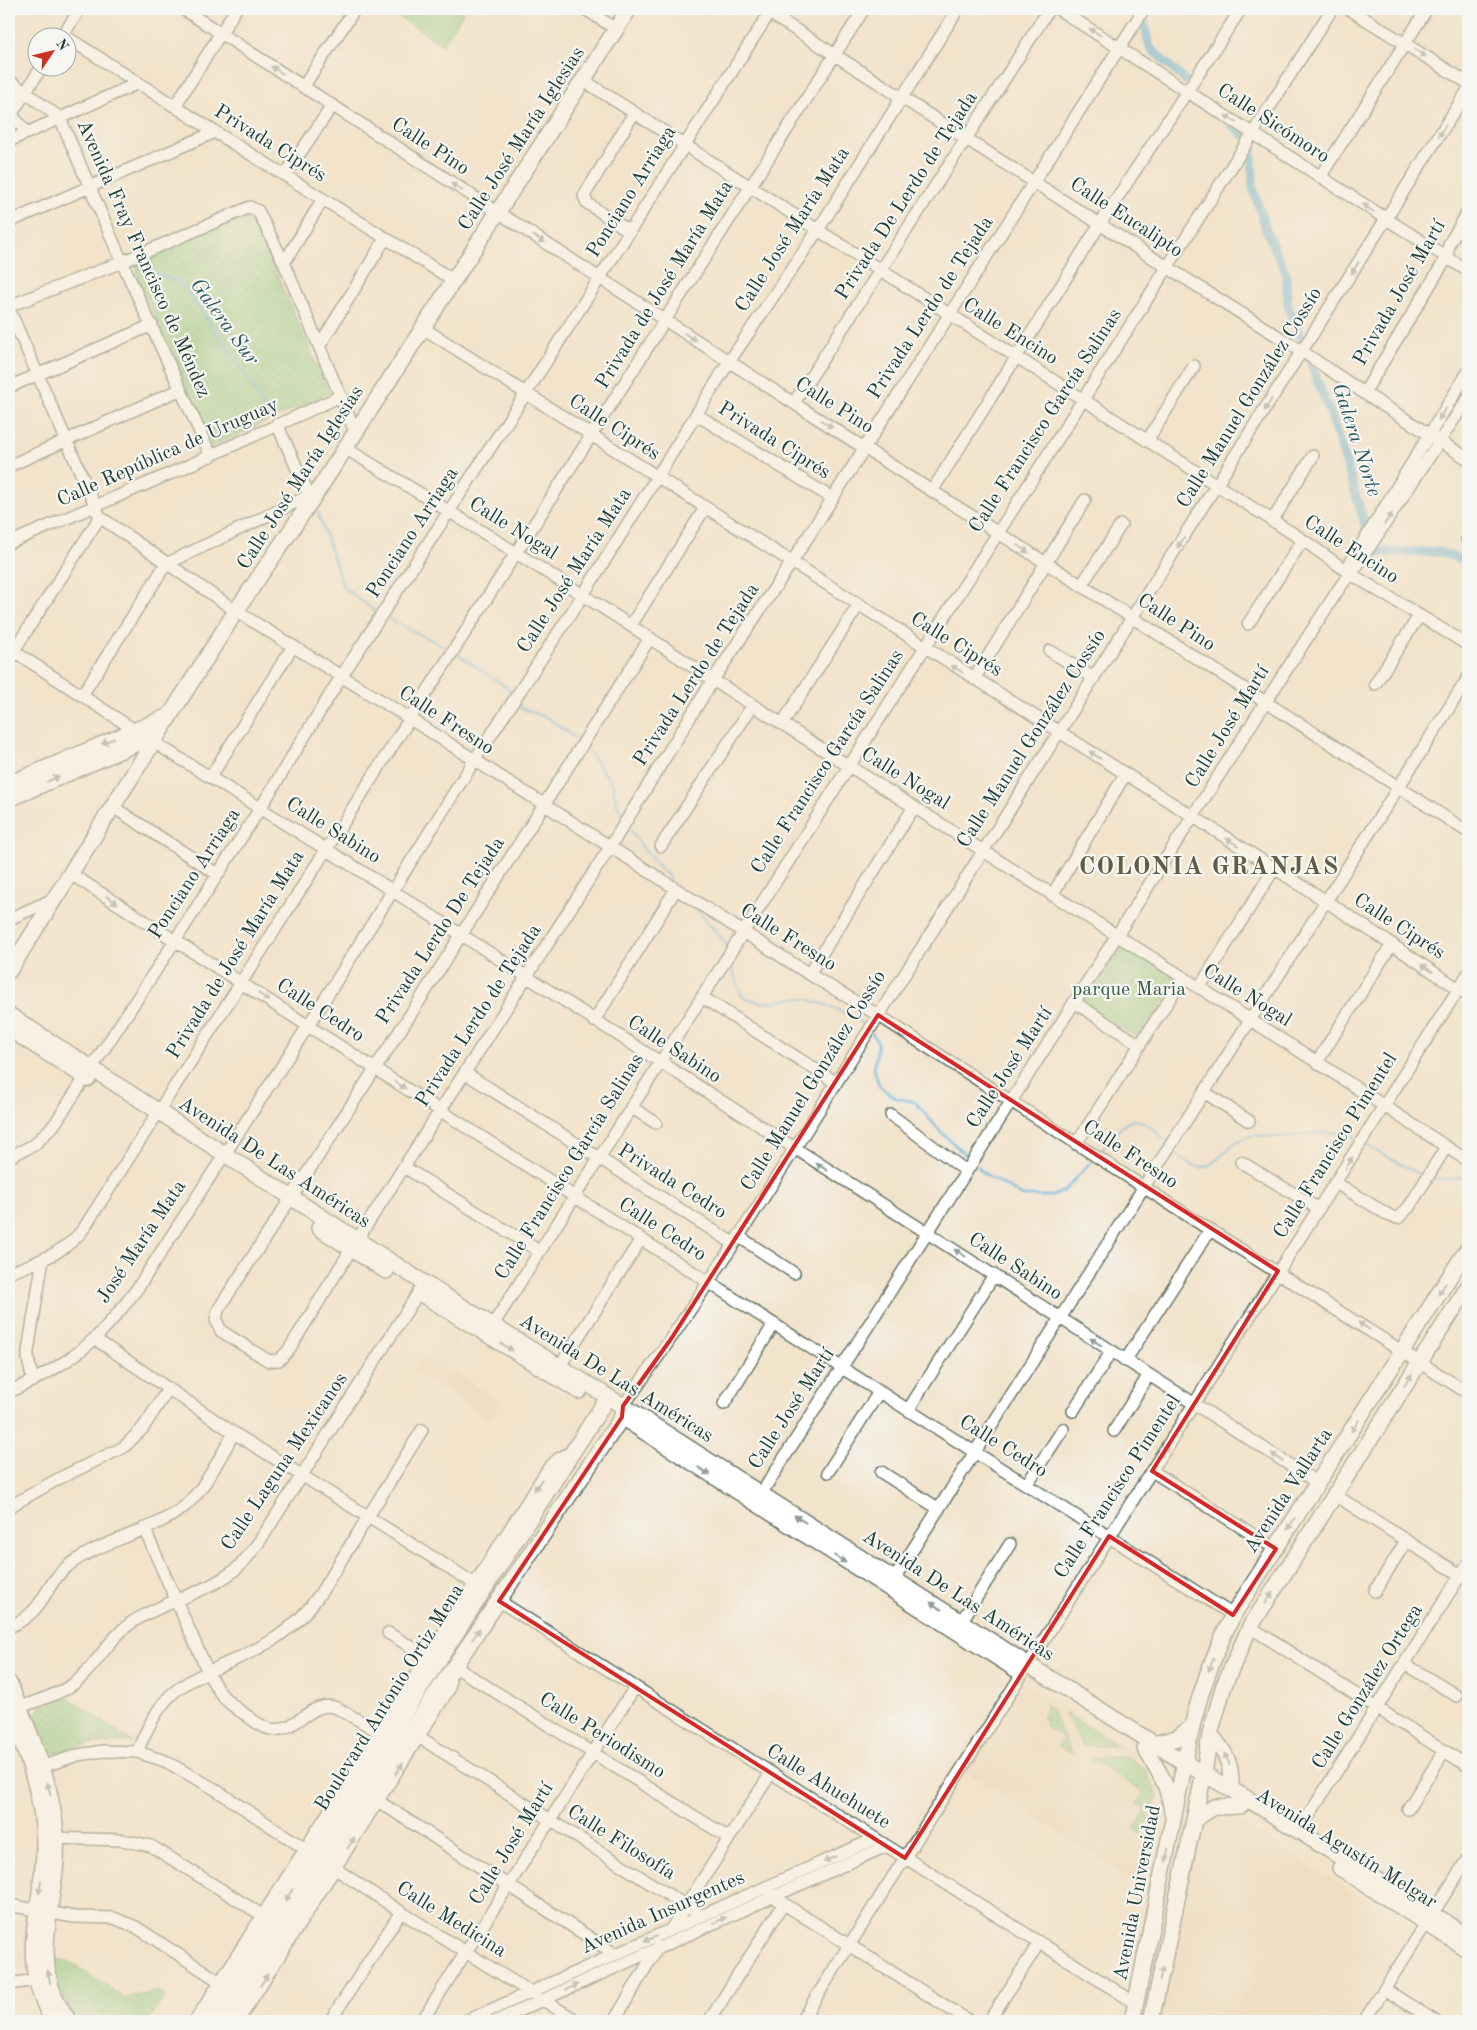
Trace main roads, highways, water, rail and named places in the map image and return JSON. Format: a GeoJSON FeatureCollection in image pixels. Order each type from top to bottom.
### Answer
{"type":"FeatureCollection","features":[{"type":"Feature","properties":{"kind":"main road","name":"Calle José María Iglesias"},"geometry":{"type":"LineString","coordinates":[[9,971],[113,807],[153,738],[356,432],[629,9]]}},
{"type":"Feature","properties":{"kind":"main road"},"geometry":{"type":"LineString","coordinates":[[9,784],[169,716]]}},
{"type":"Feature","properties":{"kind":"main road"},"geometry":{"type":"LineString","coordinates":[[9,799],[153,738]]}},
{"type":"Feature","properties":{"kind":"main road","name":"Avenida De Las Américas"},"geometry":{"type":"LineString","coordinates":[[9,1015],[88,1073],[422,1288],[605,1401],[1024,1669],[1203,1778]]}},
{"type":"Feature","properties":{"kind":"main road","name":"Avenida De Las Américas"},"geometry":{"type":"LineString","coordinates":[[11,1033],[88,1073]]}},
{"type":"Feature","properties":{"kind":"main road","name":"Avenida Vallarta"},"geometry":{"type":"LineString","coordinates":[[1184,1768],[1202,1687],[1217,1648],[1233,1615],[1468,1248]]}},
{"type":"Feature","properties":{"kind":"main road","name":"Avenida Vallarta"},"geometry":{"type":"LineString","coordinates":[[1203,1778],[1210,1734],[1224,1685],[1250,1627],[1468,1287]]}},
{"type":"Feature","properties":{"kind":"main road","name":"Boulevard Antonio Ortiz Mena"},"geometry":{"type":"LineString","coordinates":[[225,2021],[321,1858],[384,1734],[478,1587],[605,1401]]}},
{"type":"Feature","properties":{"kind":"main road","name":"Avenida De Las Américas"},"geometry":{"type":"LineString","coordinates":[[622,1412],[761,1494],[894,1579],[961,1622],[1024,1669]]}},
{"type":"Feature","properties":{"kind":"main road","name":"Boulevard Antonio Ortiz Mena"},"geometry":{"type":"LineString","coordinates":[[209,2021],[499,1601],[605,1442],[622,1412]]}},
{"type":"Feature","properties":{"kind":"main road"},"geometry":{"type":"LineString","coordinates":[[585,1431],[597,1433],[605,1442]]}},
{"type":"Feature","properties":{"kind":"main road"},"geometry":{"type":"LineString","coordinates":[[9,1683],[14,1710],[37,1768],[40,1805],[50,1838],[43,1864],[42,1912],[49,1977],[56,1999],[69,2021]]}},
{"type":"Feature","properties":{"kind":"main road"},"geometry":{"type":"LineString","coordinates":[[1173,1822],[1169,1796],[1150,1747],[1177,1738],[1192,1727]]}},
{"type":"Feature","properties":{"kind":"main road"},"geometry":{"type":"LineString","coordinates":[[1210,1734],[1223,1750],[1231,1767],[1231,1788]]}},
{"type":"Feature","properties":{"kind":"main road","name":"Avenida Universidad"},"geometry":{"type":"LineString","coordinates":[[1132,2021],[1184,1768]]}},
{"type":"Feature","properties":{"kind":"main road","name":"Avenida Universidad"},"geometry":{"type":"LineString","coordinates":[[1153,2020],[1203,1778]]}},
{"type":"Feature","properties":{"kind":"main road","name":"Avenida Agustín Melgar"},"geometry":{"type":"LineString","coordinates":[[1203,1778],[1231,1788],[1299,1831],[1429,1919],[1468,1950]]}},
{"type":"Feature","properties":{"kind":"main road","name":"Avenida Agustín Melgar"},"geometry":{"type":"LineString","coordinates":[[1203,1778],[1241,1806],[1429,1919],[1468,1937]]}},
{"type":"Feature","properties":{"kind":"main road"},"geometry":{"type":"LineString","coordinates":[[1194,1820],[1214,1806],[1241,1806]]}},
{"type":"Feature","properties":{"kind":"main road"},"geometry":{"type":"LineString","coordinates":[[42,1912],[33,1941],[36,1980],[42,2000],[53,2021]]}},
{"type":"Feature","properties":{"kind":"waterway","name":"Galera Norte"},"geometry":{"type":"LineString","coordinates":[[1142,16],[1150,48],[1186,81]]}},
{"type":"Feature","properties":{"kind":"waterway","name":"Galera Norte"},"geometry":{"type":"LineString","coordinates":[[1231,124],[1244,136]]}},
{"type":"Feature","properties":{"kind":"waterway","name":"Galera Norte"},"geometry":{"type":"LineString","coordinates":[[1252,147],[1253,188],[1266,230],[1286,274],[1288,307],[1303,345]]}},
{"type":"Feature","properties":{"kind":"waterway","name":"Galera Sur"},"geometry":{"type":"LineString","coordinates":[[133,264],[181,283],[242,369],[270,420]]}},
{"type":"Feature","properties":{"kind":"waterway","name":"Galera Norte"},"geometry":{"type":"LineString","coordinates":[[1311,364],[1332,418],[1366,528]]}},
{"type":"Feature","properties":{"kind":"waterway","name":"Galera Sur"},"geometry":{"type":"LineString","coordinates":[[318,513],[343,587],[376,612]]}},
{"type":"Feature","properties":{"kind":"waterway","name":"Galera Norte"},"geometry":{"type":"LineString","coordinates":[[1375,547],[1378,552],[1440,552],[1468,562]]}},
{"type":"Feature","properties":{"kind":"waterway","name":"Galera Sur"},"geometry":{"type":"LineString","coordinates":[[387,618],[447,648]]}},
{"type":"Feature","properties":{"kind":"waterway","name":"Galera Sur"},"geometry":{"type":"LineString","coordinates":[[459,655],[505,686],[511,693]]}},
{"type":"Feature","properties":{"kind":"waterway","name":"Galera Sur"},"geometry":{"type":"LineString","coordinates":[[519,705],[521,708],[548,718],[578,740]]}},
{"type":"Feature","properties":{"kind":"waterway","name":"Galera Sur"},"geometry":{"type":"LineString","coordinates":[[588,750],[613,785],[617,804],[624,818]]}},
{"type":"Feature","properties":{"kind":"waterway","name":"Galera Sur"},"geometry":{"type":"LineString","coordinates":[[627,825],[646,852],[671,879]]}},
{"type":"Feature","properties":{"kind":"waterway","name":"Galera Sur"},"geometry":{"type":"LineString","coordinates":[[696,908],[727,945]]}},
{"type":"Feature","properties":{"kind":"waterway","name":"Galera Sur"},"geometry":{"type":"LineString","coordinates":[[730,963],[742,996],[758,1002],[768,1003],[791,998],[806,999],[824,1004],[865,1026]]}},
{"type":"Feature","properties":{"kind":"waterway","name":"Galera Sur"},"geometry":{"type":"LineString","coordinates":[[872,1033],[878,1043],[874,1069],[879,1086],[896,1098],[915,1102],[940,1131],[967,1156]]}},
{"type":"Feature","properties":{"kind":"waterway","name":"Galera Sur"},"geometry":{"type":"LineString","coordinates":[[1101,1151],[1117,1132],[1130,1121],[1137,1120],[1145,1123],[1165,1141]]}},
{"type":"Feature","properties":{"kind":"waterway","name":"Galera Sur"},"geometry":{"type":"LineString","coordinates":[[1174,1152],[1192,1165],[1204,1167],[1213,1163],[1238,1141],[1251,1136],[1287,1137],[1338,1133],[1355,1139]]}},
{"type":"Feature","properties":{"kind":"waterway","name":"Galera Sur"},"geometry":{"type":"LineString","coordinates":[[1367,1146],[1421,1175]]}},
{"type":"Feature","properties":{"kind":"waterway","name":"Galera Sur"},"geometry":{"type":"LineString","coordinates":[[978,1167],[983,1173],[1023,1196],[1053,1196],[1064,1191],[1092,1161]]}},
{"type":"Feature","properties":{"kind":"waterway","name":"Galera Sur"},"geometry":{"type":"LineString","coordinates":[[1434,1179],[1453,1179],[1468,1176]]}},
{"type":"Feature","properties":{"kind":"district","name":"COLONIA GRANJAS"},"geometry":{"type":"Point","coordinates":[1209,867]}},
{"type":"Feature","properties":{"kind":"park label","name":"parque Maria"},"geometry":{"type":"Point","coordinates":[1129,990]}}]}
